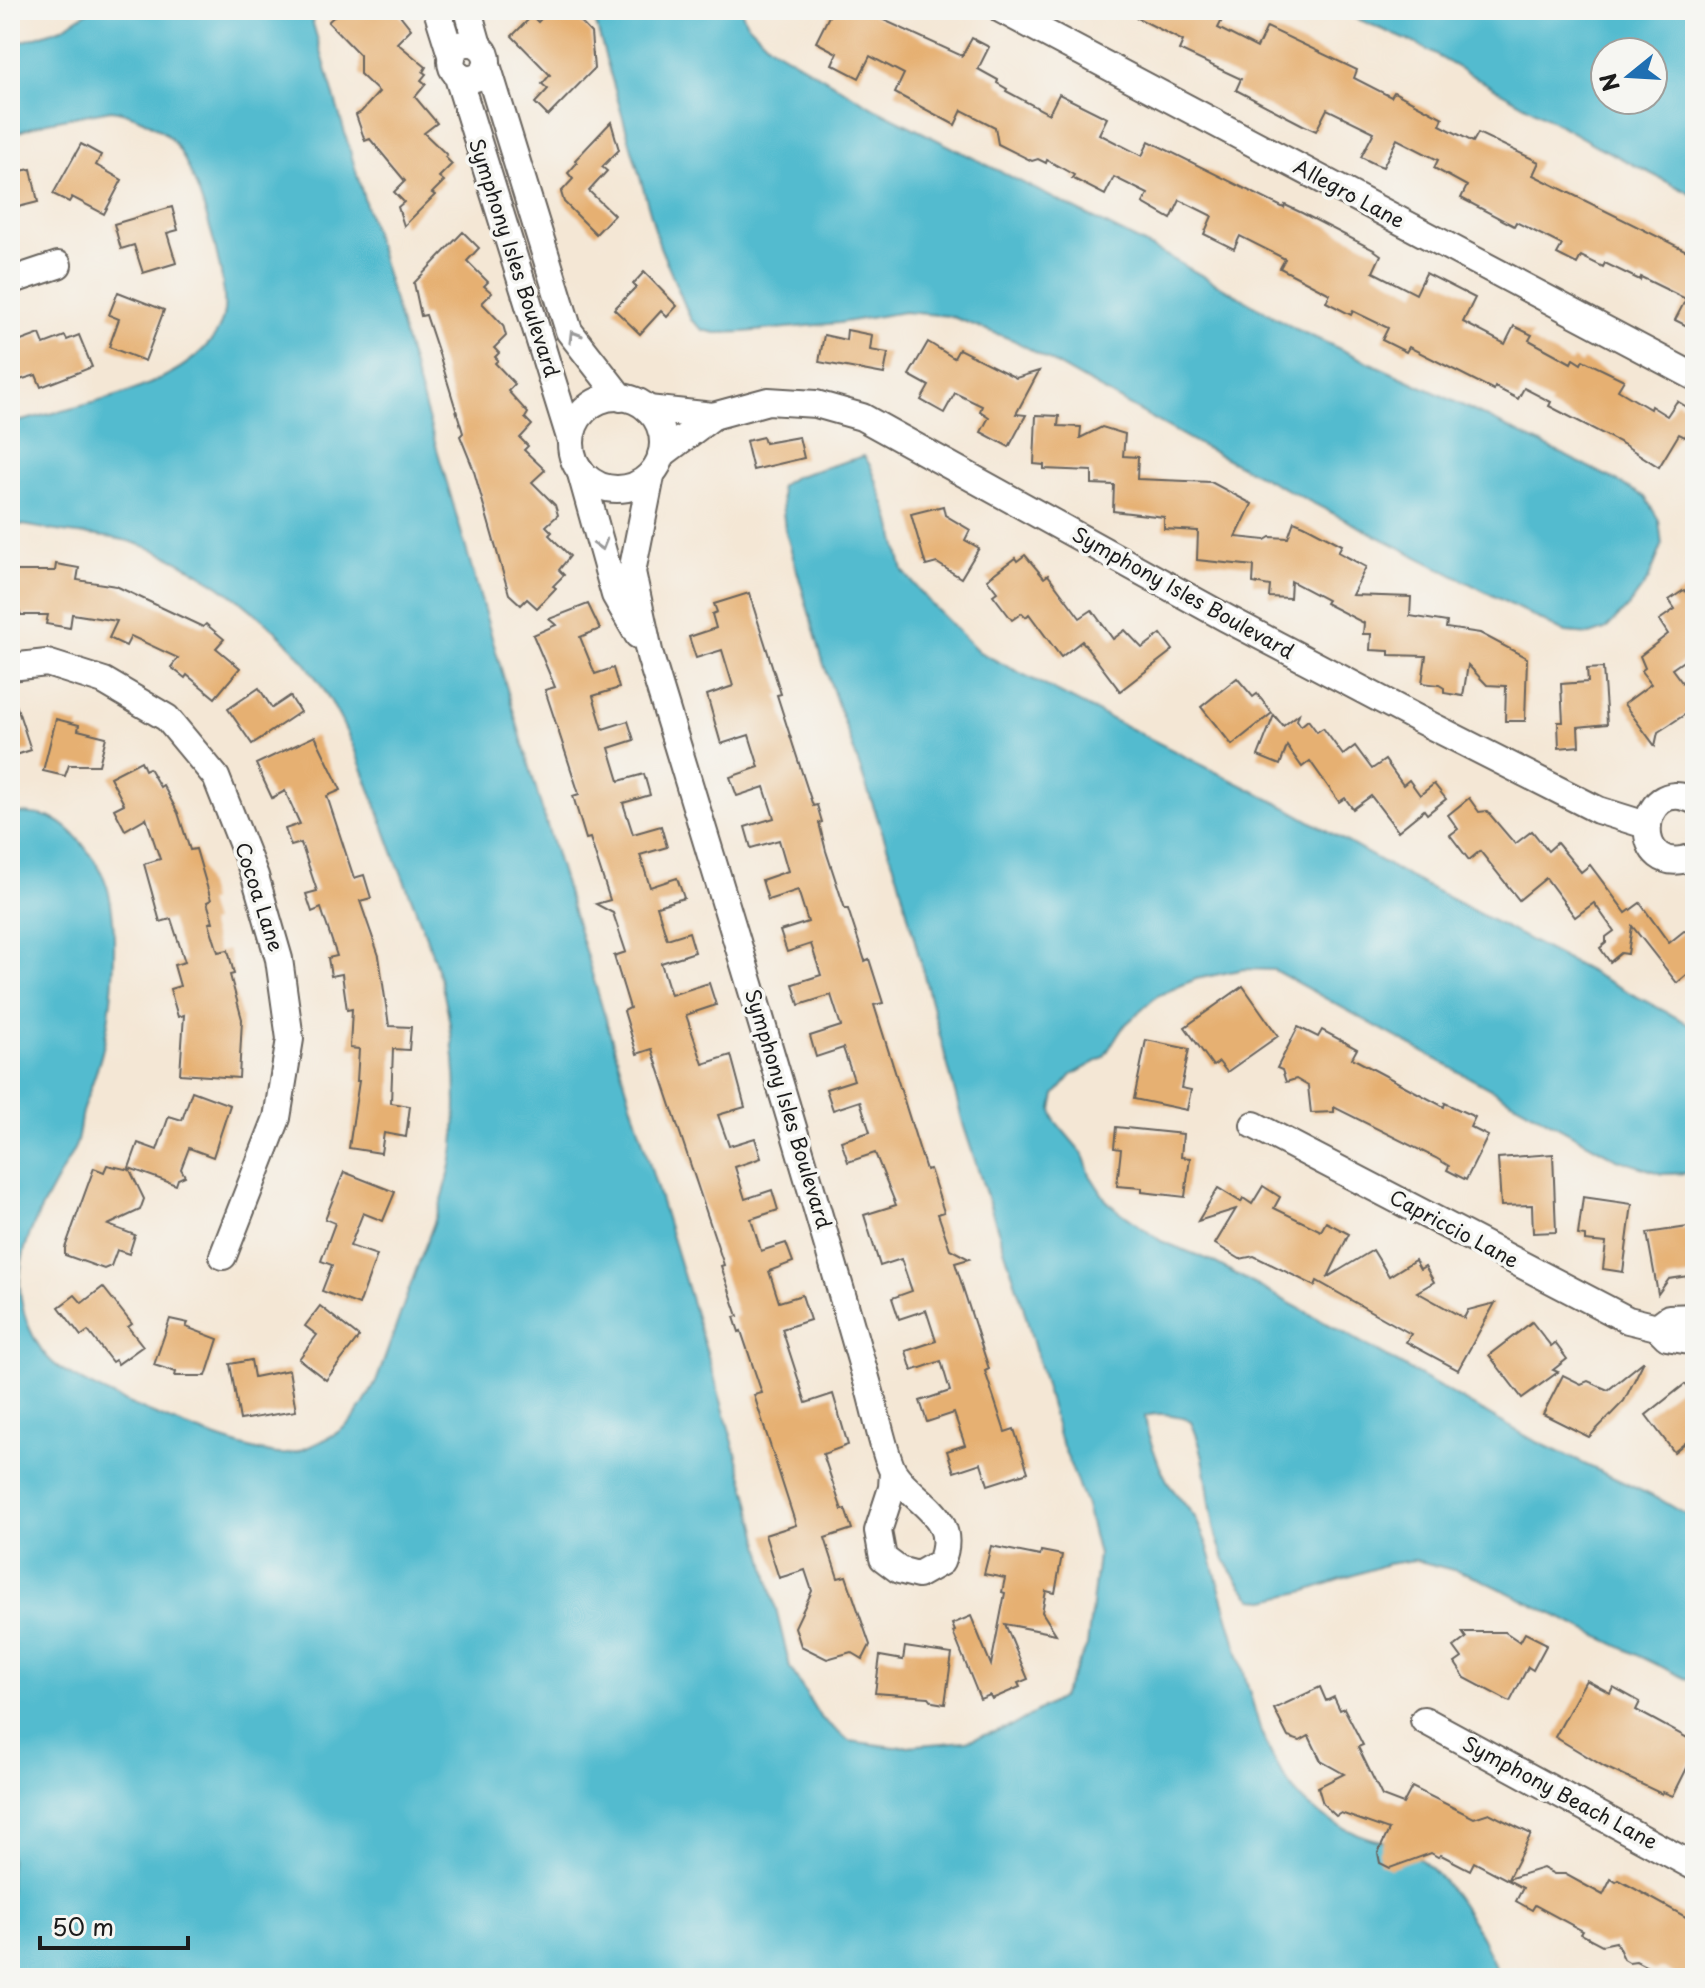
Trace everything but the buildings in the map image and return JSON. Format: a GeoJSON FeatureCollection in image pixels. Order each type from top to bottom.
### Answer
{"type":"FeatureCollection","features":[{"type":"Feature","properties":{"kind":"street","name":"Symphony Isles Boulevard"},"geometry":{"type":"LineString","coordinates":[[437,10],[580,470],[615,595],[650,656]]}},
{"type":"Feature","properties":{"kind":"street","name":"Symphony Isles Boulevard"},"geometry":{"type":"LineString","coordinates":[[468,10],[569,331],[621,398],[635,401],[648,409],[713,416],[768,401],[816,404],[862,417],[1212,610],[1420,720],[1598,810],[1646,825]]}},
{"type":"Feature","properties":{"kind":"street","name":"Allegro Lane"},"geometry":{"type":"LineString","coordinates":[[1002,10],[1695,377]]}},
{"type":"Feature","properties":{"kind":"street"},"geometry":{"type":"LineString","coordinates":[[454,66],[467,79],[477,77],[483,55]]}},
{"type":"Feature","properties":{"kind":"street"},"geometry":{"type":"LineString","coordinates":[[10,281],[58,265]]}},
{"type":"Feature","properties":{"kind":"street"},"geometry":{"type":"LineString","coordinates":[[571,441],[574,427],[593,404],[621,398]]}},
{"type":"Feature","properties":{"kind":"street","name":"Symphony Isles Boulevard"},"geometry":{"type":"LineString","coordinates":[[648,409],[661,430],[632,572],[650,656],[808,1171],[893,1472]]}},
{"type":"Feature","properties":{"kind":"street","name":"Symphony Isles Boulevard"},"geometry":{"type":"LineString","coordinates":[[580,470],[590,481],[604,487],[633,487],[713,416]]}},
{"type":"Feature","properties":{"kind":"street","name":"Cocoa Lane"},"geometry":{"type":"LineString","coordinates":[[10,667],[47,663],[89,676],[104,681],[167,718],[216,777],[255,876],[279,959],[290,1039],[277,1118],[223,1256]]}},
{"type":"Feature","properties":{"kind":"street"},"geometry":{"type":"LineString","coordinates":[[1694,799],[1679,797],[1661,801],[1646,825],[1650,844],[1664,858],[1685,860],[1695,856]]}},
{"type":"Feature","properties":{"kind":"street","name":"Capriccio Lane"},"geometry":{"type":"LineString","coordinates":[[1254,1125],[1628,1320],[1657,1327],[1667,1337],[1695,1342]]}},
{"type":"Feature","properties":{"kind":"street"},"geometry":{"type":"LineString","coordinates":[[1657,1327],[1669,1318],[1695,1317]]}},
{"type":"Feature","properties":{"kind":"street","name":"Symphony Beach Lane"},"geometry":{"type":"LineString","coordinates":[[1424,1720],[1695,1867]]}},
{"type":"Feature","properties":{"kind":"water"},"geometry":{"type":"Polygon","coordinates":[[[91,10],[309,10],[542,809],[716,1383],[749,1498],[790,1667],[820,1717],[849,1741],[895,1747],[966,1741],[1012,1726],[1062,1697],[1087,1646],[1098,1555],[1086,1506],[1059,1436],[1023,1306],[964,1127],[898,877],[824,665],[785,529],[780,486],[794,477],[864,456],[890,518],[903,571],[979,652],[1285,807],[1411,878],[1695,1027],[1695,1173],[1662,1174],[1617,1159],[1274,970],[1244,969],[1196,979],[1157,996],[1124,1026],[1103,1058],[1072,1075],[1055,1095],[1052,1109],[1055,1121],[1083,1154],[1090,1175],[1108,1203],[1161,1241],[1212,1261],[1535,1441],[1661,1500],[1695,1520],[1695,1683],[1472,1575],[1415,1560],[1387,1564],[1306,1591],[1266,1600],[1253,1599],[1233,1574],[1219,1545],[1202,1452],[1191,1422],[1168,1414],[1145,1416],[1160,1467],[1170,1486],[1195,1517],[1207,1544],[1261,1732],[1279,1769],[1300,1798],[1328,1820],[1366,1837],[1401,1847],[1432,1870],[1473,1923],[1499,1978],[10,1978],[10,813],[45,816],[63,824],[79,839],[105,881],[113,923],[112,989],[101,1056],[82,1112],[75,1147],[35,1222],[22,1262],[22,1304],[29,1327],[52,1362],[68,1373],[166,1419],[268,1453],[294,1453],[337,1433],[358,1412],[376,1382],[442,1200],[453,1152],[456,1116],[452,1037],[431,949],[349,736],[309,668],[275,630],[230,594],[182,563],[116,538],[10,524],[10,424],[117,396],[169,374],[191,360],[209,343],[223,315],[221,272],[208,221],[190,171],[171,139],[135,116],[111,110],[47,122],[10,135],[10,46],[62,28],[91,10]]]}},
{"type":"Feature","properties":{"kind":"water"},"geometry":{"type":"Polygon","coordinates":[[[592,10],[741,10],[746,22],[770,46],[876,109],[1160,252],[1296,329],[1611,478],[1645,497],[1659,520],[1662,546],[1648,580],[1628,607],[1605,630],[1590,635],[1566,633],[1200,445],[1013,340],[950,316],[904,312],[839,323],[744,332],[703,330],[691,320],[660,247],[592,10]]]}},
{"type":"Feature","properties":{"kind":"water"},"geometry":{"type":"Polygon","coordinates":[[[1337,10],[1695,10],[1695,196],[1597,146],[1416,44],[1337,10]]]}}]}
